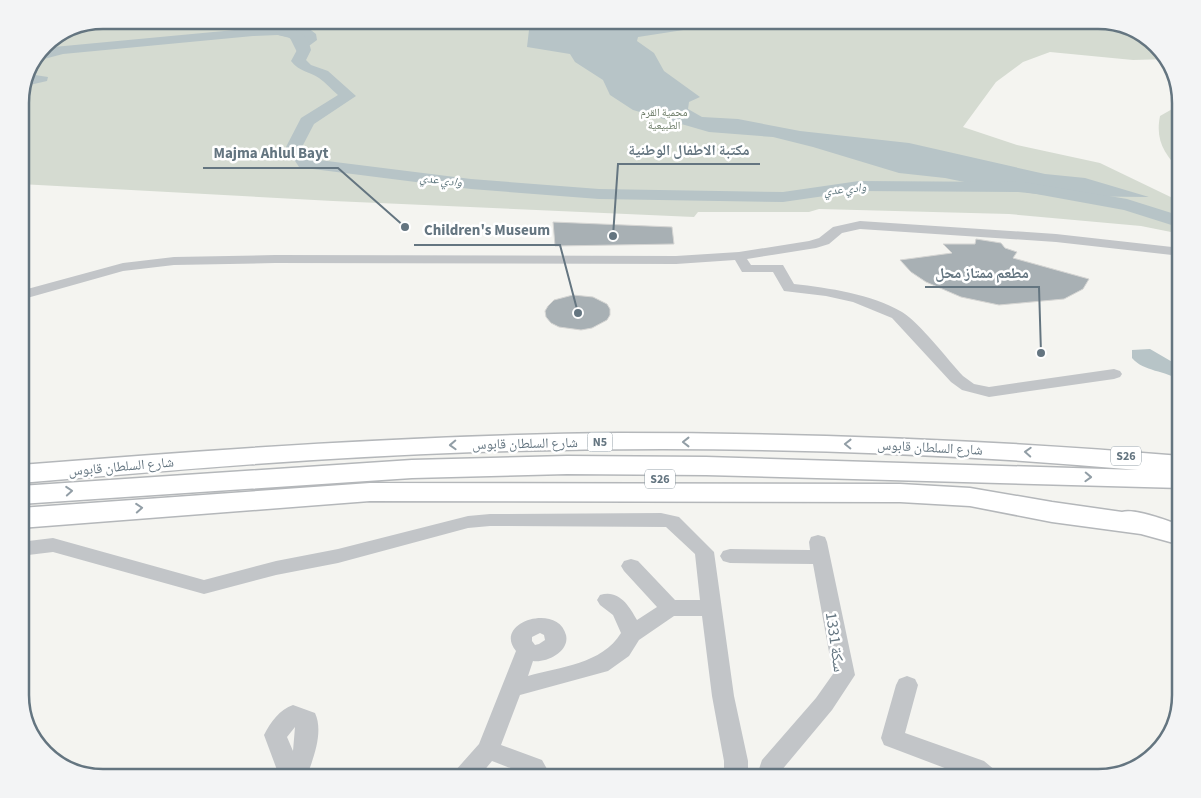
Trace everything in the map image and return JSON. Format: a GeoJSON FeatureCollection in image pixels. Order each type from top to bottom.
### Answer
{"type":"FeatureCollection","features":[{"type":"Feature","properties":{"kind":"highway","name":"شارع السلطان قابوس"},"geometry":{"type":"LineString","coordinates":[[29,473],[237,457],[414,446],[540,442],[865,444],[1070,454],[1172,464]]}},
{"type":"Feature","properties":{"kind":"highway","name":"S26"},"geometry":{"type":"LineString","coordinates":[[1070,454],[1172,459]]}},
{"type":"Feature","properties":{"kind":"highway","name":"شارع السلطان قابوس"},"geometry":{"type":"LineString","coordinates":[[29,494],[412,469],[567,465],[706,466],[1172,480]]}},
{"type":"Feature","properties":{"kind":"highway","name":"S26"},"geometry":{"type":"LineString","coordinates":[[173,484],[636,479],[914,483],[980,488],[1052,501],[1172,532]]}},
{"type":"Feature","properties":{"kind":"highway"},"geometry":{"type":"LineString","coordinates":[[29,517],[370,492],[900,493],[970,497],[1052,512],[1142,524]]}},
{"type":"Feature","properties":{"kind":"street"},"geometry":{"type":"LineString","coordinates":[[29,293],[122,267],[174,261],[275,258],[676,260],[739,256],[811,245],[824,241],[838,230],[860,225],[1056,238],[1172,251]]}},
{"type":"Feature","properties":{"kind":"street"},"geometry":{"type":"LineString","coordinates":[[739,256],[748,270],[778,268],[789,288],[826,292],[857,299],[897,315],[957,379],[968,387],[989,392],[1114,374]]}},
{"type":"Feature","properties":{"kind":"street"},"geometry":{"type":"LineString","coordinates":[[29,548],[53,545],[204,587],[276,568],[338,556],[468,522],[490,520],[661,519],[672,522],[704,552],[723,696],[736,769]]}},
{"type":"Feature","properties":{"kind":"street","name":"سكة 1331"},"geometry":{"type":"LineString","coordinates":[[730,556],[819,550],[844,675],[824,704],[770,769]]}},
{"type":"Feature","properties":{"kind":"street"},"geometry":{"type":"LineString","coordinates":[[632,566],[670,608]]}},
{"type":"Feature","properties":{"kind":"street"},"geometry":{"type":"LineString","coordinates":[[608,600],[616,603],[625,617],[632,634]]}},
{"type":"Feature","properties":{"kind":"street"},"geometry":{"type":"LineString","coordinates":[[511,689],[600,665],[622,650],[632,634],[670,608],[711,608]]}},
{"type":"Feature","properties":{"kind":"street"},"geometry":{"type":"LineString","coordinates":[[471,769],[488,750],[527,650]]}},
{"type":"Feature","properties":{"kind":"street"},"geometry":{"type":"LineString","coordinates":[[906,685],[892,738],[977,769]]}},
{"type":"Feature","properties":{"kind":"street"},"geometry":{"type":"LineString","coordinates":[[488,750],[535,769]]}},
{"type":"Feature","properties":{"kind":"green space","name":"محمية القرم الطبيعية"},"geometry":{"type":"Polygon","coordinates":[[[103,29],[1113,30],[1139,41],[1151,50],[1158,59],[1133,60],[1050,52],[1023,62],[996,82],[963,127],[1017,145],[1100,163],[1172,198],[1172,232],[1141,226],[1009,214],[819,209],[809,212],[698,212],[694,217],[333,201],[29,184],[29,98],[34,74],[50,50],[62,41],[74,34],[88,30],[103,29]]]}},
{"type":"Feature","properties":{"kind":"green space"},"geometry":{"type":"Polygon","coordinates":[[[1172,109],[1172,161],[1160,140],[1160,116],[1172,109]]]}},
{"type":"Feature","properties":{"kind":"shaded area"},"geometry":{"type":"Polygon","coordinates":[[[245,29],[310,29],[316,34],[317,40],[298,54],[290,38],[278,35],[63,54],[42,60],[54,47],[245,29]]]}},
{"type":"Feature","properties":{"kind":"shaded area"},"geometry":{"type":"Polygon","coordinates":[[[690,29],[638,37],[637,41],[654,53],[664,71],[700,97],[689,102],[688,109],[702,117],[738,119],[800,131],[909,143],[1045,174],[1085,178],[1149,197],[1056,196],[1008,191],[945,178],[899,173],[773,137],[709,132],[633,110],[610,95],[603,80],[575,62],[570,54],[527,47],[529,30],[690,29]]]}},
{"type":"Feature","properties":{"kind":"shaded area"},"geometry":{"type":"Polygon","coordinates":[[[35,72],[35,75],[48,77],[47,81],[31,85],[35,72]]]}},
{"type":"Feature","properties":{"kind":"shaded area"},"geometry":{"type":"Polygon","coordinates":[[[1150,349],[1172,362],[1172,376],[1137,363],[1132,358],[1132,350],[1150,349]]]}},
{"type":"Feature","properties":{"kind":"building"},"geometry":{"type":"Polygon","coordinates":[[[553,222],[672,227],[674,244],[555,246],[553,222]]]}},
{"type":"Feature","properties":{"kind":"building"},"geometry":{"type":"Polygon","coordinates":[[[976,239],[1001,243],[1005,248],[1017,252],[1013,258],[1089,279],[1083,289],[1064,299],[999,305],[961,297],[926,282],[911,272],[900,260],[952,253],[943,244],[975,244],[976,239]]]}},
{"type":"Feature","properties":{"kind":"building"},"geometry":{"type":"Polygon","coordinates":[[[573,295],[593,297],[607,304],[610,309],[610,315],[607,320],[592,328],[581,330],[559,327],[551,323],[546,317],[545,311],[548,306],[554,300],[573,295]]]}},
{"type":"Feature","properties":{"kind":"waterway","name":"وادي عدي"},"geometry":{"type":"LineString","coordinates":[[283,32],[292,33],[302,40],[304,50],[298,61],[306,68],[323,74],[348,96],[307,121],[294,147],[305,163],[471,184],[599,194],[783,197],[859,186],[1025,187],[1127,205],[1172,219]]}},
{"type":"Feature","properties":{"kind":"place","name":"Majma Ahlul Bayt"},"geometry":{"type":"Point","coordinates":[405,227]}},
{"type":"Feature","properties":{"kind":"place","name":"مكتبة الاطفال الوطنية"},"geometry":{"type":"Point","coordinates":[613,236]}},
{"type":"Feature","properties":{"kind":"place","name":"Children's Museum"},"geometry":{"type":"Point","coordinates":[578,313]}},
{"type":"Feature","properties":{"kind":"place","name":"مطعم ممتاز محل"},"geometry":{"type":"Point","coordinates":[1041,353]}}]}
